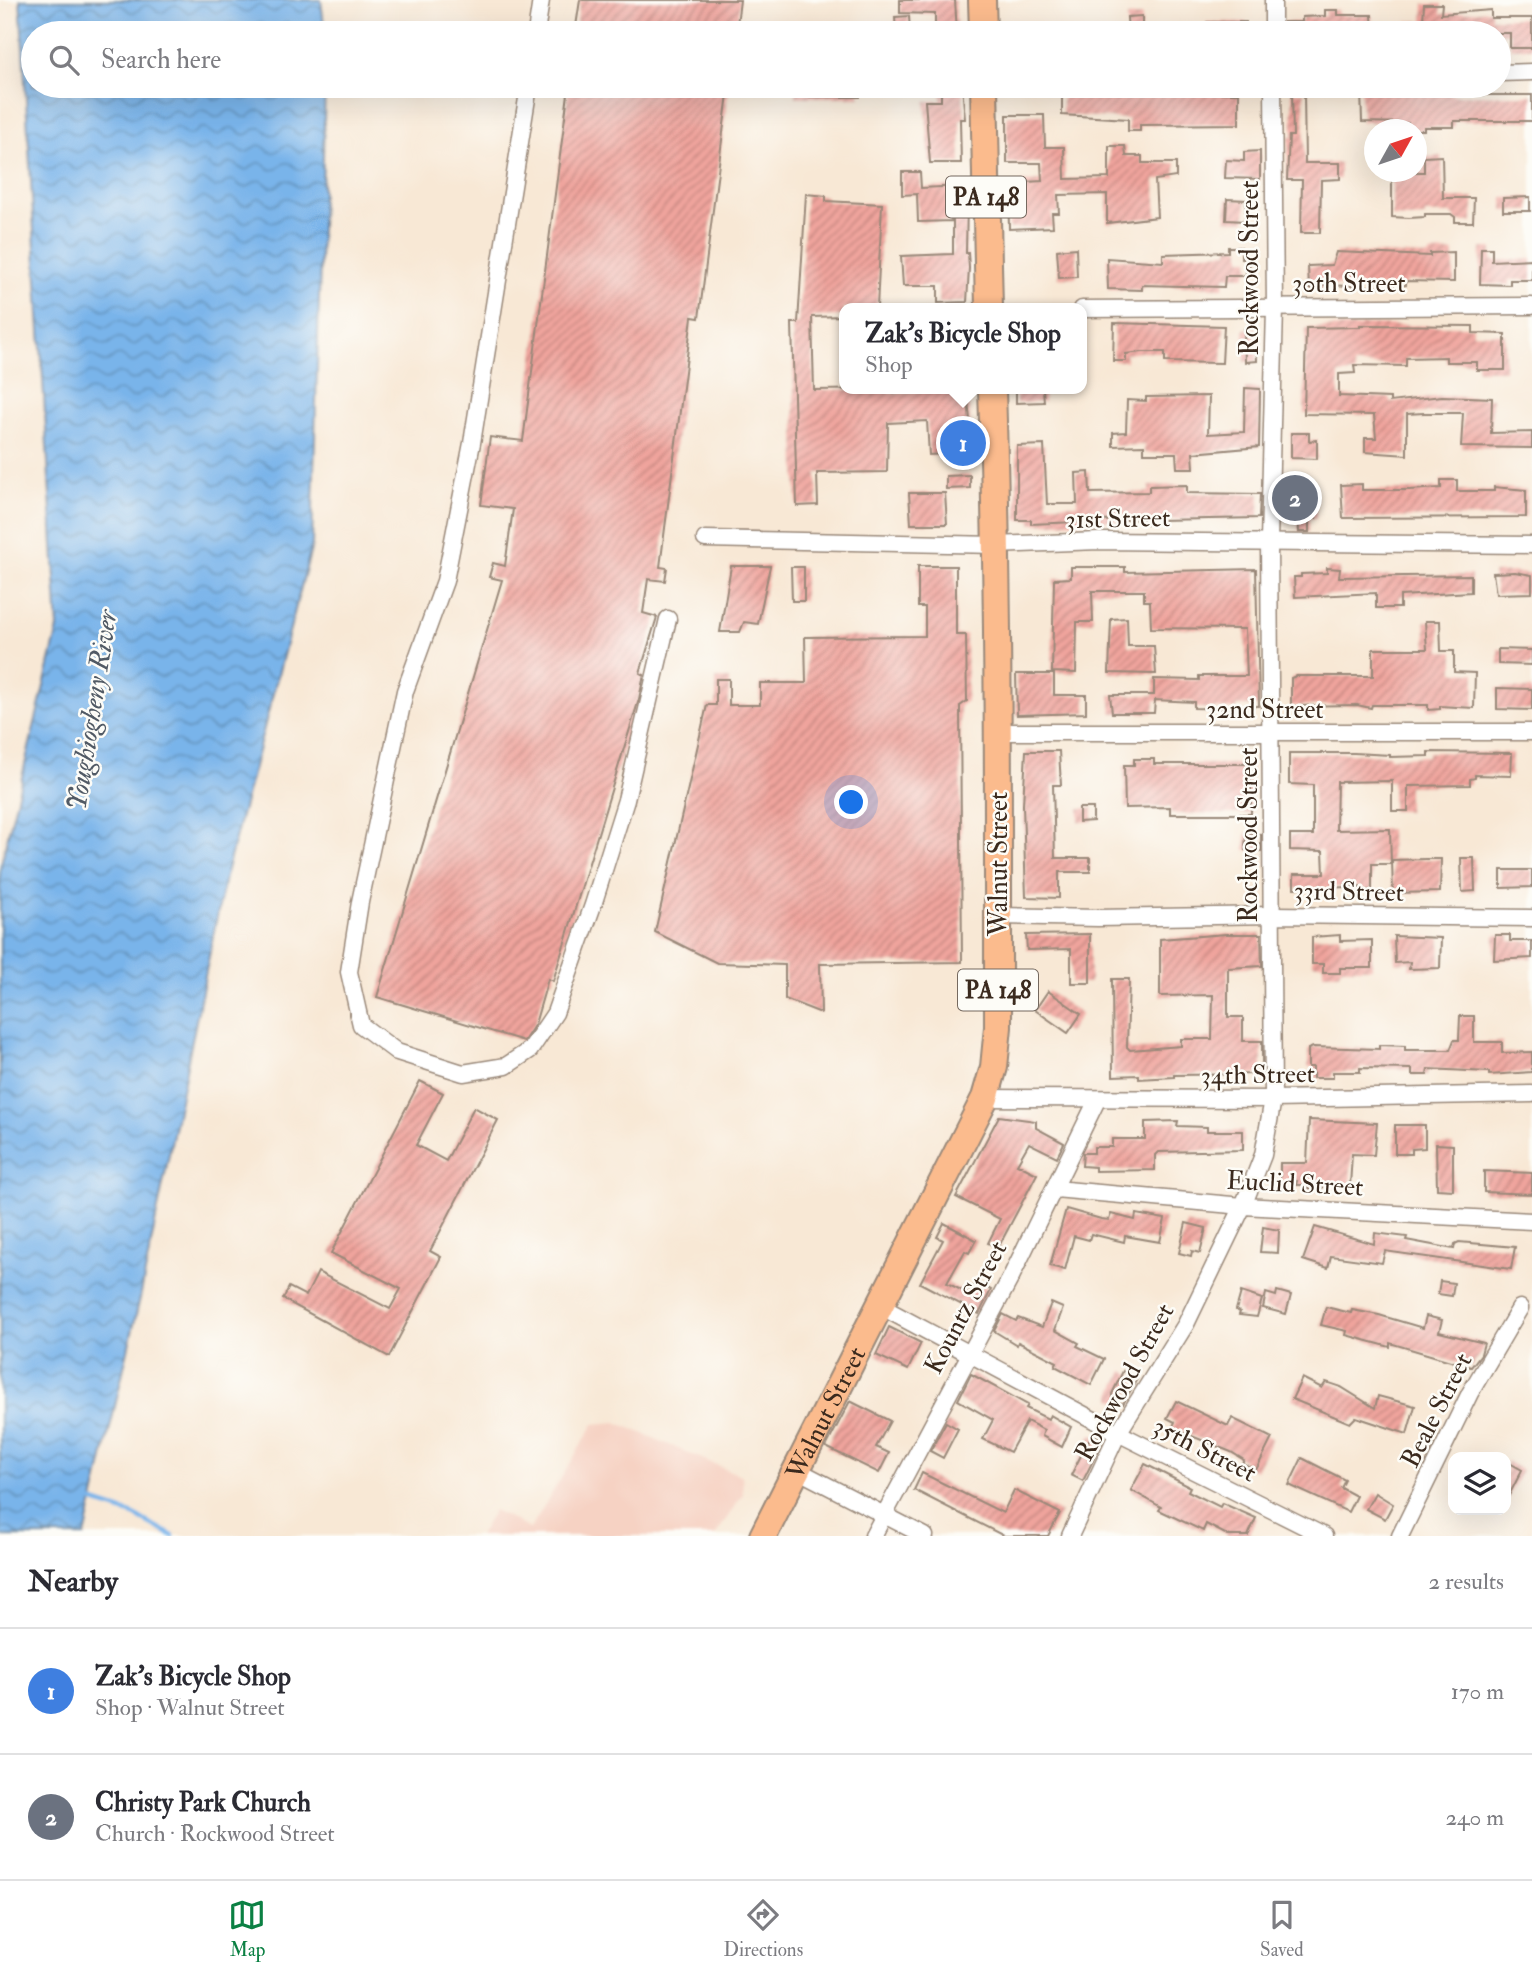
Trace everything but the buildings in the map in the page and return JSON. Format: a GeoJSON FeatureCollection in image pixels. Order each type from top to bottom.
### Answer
{"type":"FeatureCollection","features":[{"type":"Feature","properties":{"kind":"main road"},"geometry":{"type":"LineString","coordinates":[[982,0],[983,21]]}},
{"type":"Feature","properties":{"kind":"main road","name":"PA 148"},"geometry":{"type":"LineString","coordinates":[[984,98],[989,303]]}},
{"type":"Feature","properties":{"kind":"main road","name":"Walnut Street"},"geometry":{"type":"LineString","coordinates":[[763,1536],[985,1098],[994,1067],[998,1027],[998,732],[997,545],[992,394]]}},
{"type":"Feature","properties":{"kind":"street"},"geometry":{"type":"LineString","coordinates":[[538,21],[541,0]]}},
{"type":"Feature","properties":{"kind":"street"},"geometry":{"type":"LineString","coordinates":[[1273,0],[1273,21]]}},
{"type":"Feature","properties":{"kind":"street"},"geometry":{"type":"LineString","coordinates":[[1511,73],[1532,72]]}},
{"type":"Feature","properties":{"kind":"street"},"geometry":{"type":"LineString","coordinates":[[527,98],[474,429],[445,581],[405,691],[360,902],[349,972],[360,1025],[397,1052],[463,1073],[506,1066],[530,1050],[555,1013],[626,800],[668,619]]}},
{"type":"Feature","properties":{"kind":"street","name":"Rockwood Street"},"geometry":{"type":"LineString","coordinates":[[1070,1536],[1118,1433],[1186,1324],[1243,1206],[1263,1155],[1273,1099],[1274,915],[1269,542],[1275,308],[1273,98]]}},
{"type":"Feature","properties":{"kind":"street","name":"30th Street"},"geometry":{"type":"LineString","coordinates":[[1087,309],[1532,306]]}},
{"type":"Feature","properties":{"kind":"street","name":"31st Street"},"geometry":{"type":"LineString","coordinates":[[705,539],[997,545],[1269,542],[1532,545]]}},
{"type":"Feature","properties":{"kind":"street","name":"32nd Street"},"geometry":{"type":"LineString","coordinates":[[998,732],[1532,732]]}},
{"type":"Feature","properties":{"kind":"street","name":"33rd Street"},"geometry":{"type":"LineString","coordinates":[[998,916],[1532,918]]}},
{"type":"Feature","properties":{"kind":"street","name":"34th Street"},"geometry":{"type":"LineString","coordinates":[[985,1098],[1273,1099],[1532,1094]]}},
{"type":"Feature","properties":{"kind":"street","name":"Kountz Street"},"geometry":{"type":"LineString","coordinates":[[873,1536],[1055,1189],[1097,1100]]}},
{"type":"Feature","properties":{"kind":"street","name":"Euclid Street"},"geometry":{"type":"LineString","coordinates":[[1055,1189],[1243,1206],[1532,1221]]}},
{"type":"Feature","properties":{"kind":"street","name":"35th Street"},"geometry":{"type":"LineString","coordinates":[[880,1306],[1118,1433],[1324,1536]]}},
{"type":"Feature","properties":{"kind":"street","name":"Beale Street"},"geometry":{"type":"LineString","coordinates":[[1400,1536],[1471,1393],[1520,1308]]}},
{"type":"Feature","properties":{"kind":"street"},"geometry":{"type":"LineString","coordinates":[[797,1470],[925,1536]]}},
{"type":"Feature","properties":{"kind":"shaded area"},"geometry":{"type":"Polygon","coordinates":[[[616,1422],[742,1476],[743,1494],[715,1536],[479,1536],[494,1510],[530,1529],[594,1424],[616,1422]]]}},
{"type":"Feature","properties":{"kind":"water"},"geometry":{"type":"Polygon","coordinates":[[[20,0],[321,0],[324,21],[21,21],[20,0]]]}},
{"type":"Feature","properties":{"kind":"water","name":"Youghiogheny River"},"geometry":{"type":"Polygon","coordinates":[[[26,98],[325,98],[312,545],[225,877],[140,1298],[85,1536],[0,1536],[0,868],[58,628],[26,98]]]}},
{"type":"Feature","properties":{"kind":"waterway"},"geometry":{"type":"LineString","coordinates":[[91,1501],[134,1515],[173,1536]]}},
{"type":"Feature","properties":{"kind":"place","name":"Zak's Bicycle Shop"},"geometry":{"type":"Point","coordinates":[963,443]}},
{"type":"Feature","properties":{"kind":"place","name":"Christy Park Church"},"geometry":{"type":"Point","coordinates":[1295,498]}}]}
